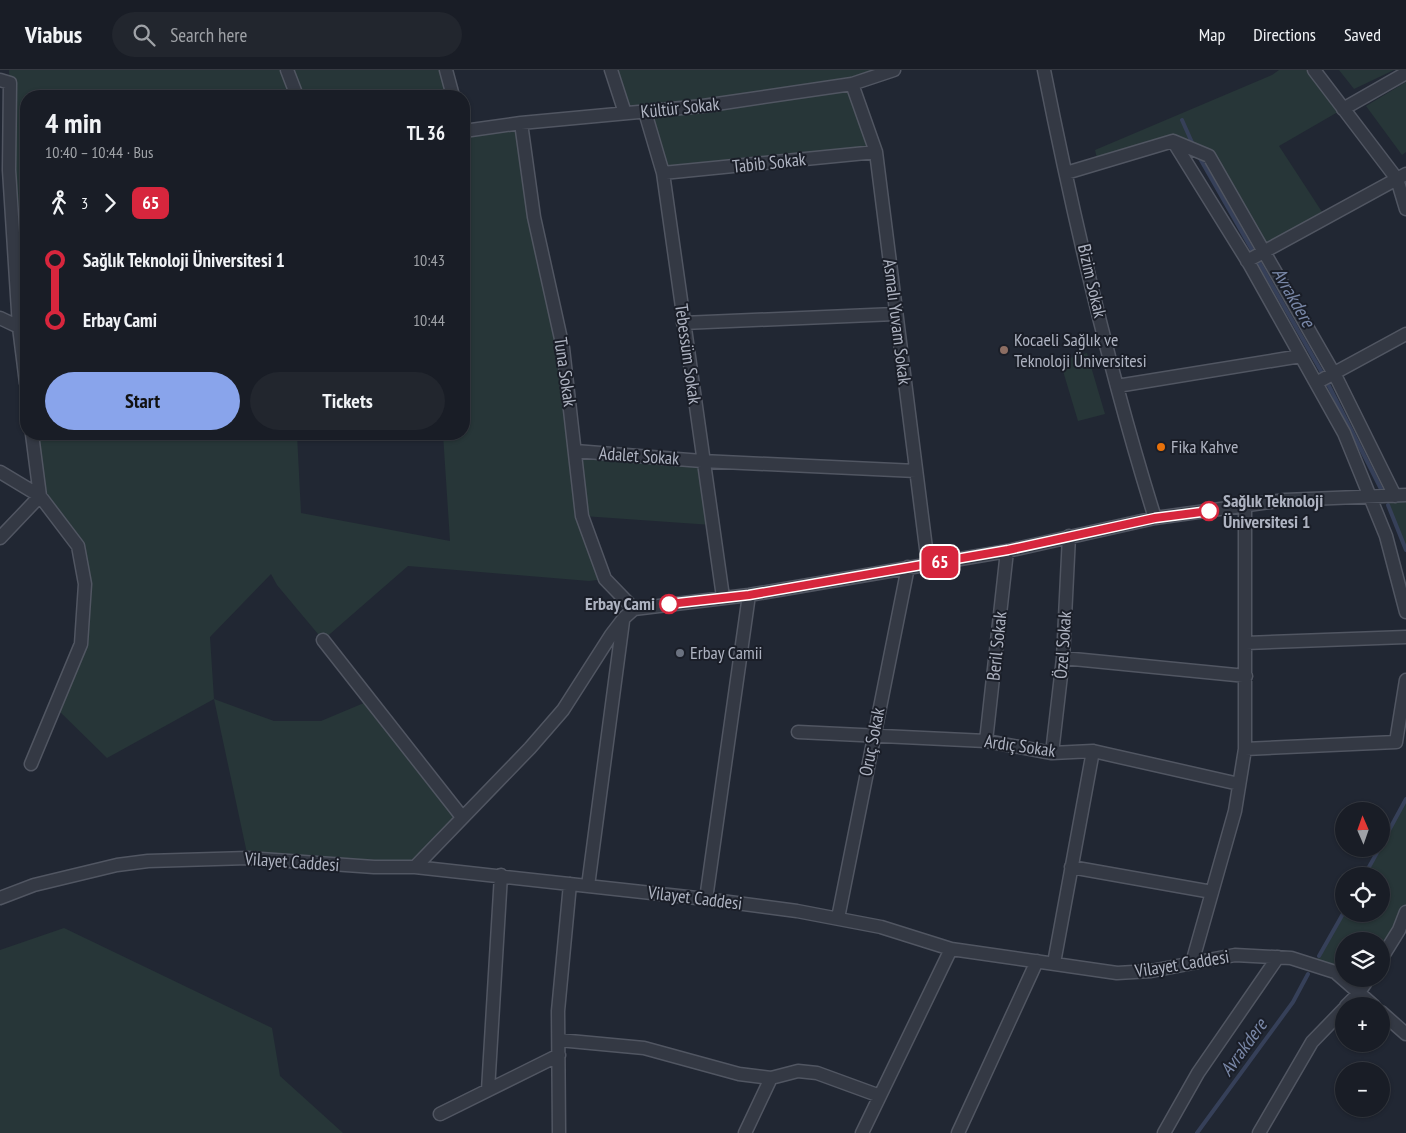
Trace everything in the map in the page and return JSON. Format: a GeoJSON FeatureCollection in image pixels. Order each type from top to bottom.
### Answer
{"type":"FeatureCollection","features":[{"type":"Feature","properties":{"kind":"street"},"geometry":{"type":"LineString","coordinates":[[287,70],[294,90]]}},
{"type":"Feature","properties":{"kind":"street"},"geometry":{"type":"LineString","coordinates":[[446,70],[451,90]]}},
{"type":"Feature","properties":{"kind":"street"},"geometry":{"type":"LineString","coordinates":[[610,70],[625,113]]}},
{"type":"Feature","properties":{"kind":"street","name":"Kültür Sokak"},"geometry":{"type":"LineString","coordinates":[[470,130],[521,123],[703,106],[852,84],[894,70]]}},
{"type":"Feature","properties":{"kind":"street","name":"Bizim Sokak"},"geometry":{"type":"LineString","coordinates":[[1044,70],[1066,173],[1117,386],[1155,518]]}},
{"type":"Feature","properties":{"kind":"street"},"geometry":{"type":"LineString","coordinates":[[1314,70],[1343,109],[1401,176],[1406,209]]}},
{"type":"Feature","properties":{"kind":"street"},"geometry":{"type":"LineString","coordinates":[[1343,109],[1406,73]]}},
{"type":"Feature","properties":{"kind":"street"},"geometry":{"type":"LineString","coordinates":[[6,78],[4,169],[20,335]]}},
{"type":"Feature","properties":{"kind":"street","name":"Asmalı Yuvam Sokak"},"geometry":{"type":"LineString","coordinates":[[852,84],[876,152],[928,564]]}},
{"type":"Feature","properties":{"kind":"street","name":"Tebessüm Sokak"},"geometry":{"type":"LineString","coordinates":[[645,112],[663,173],[702,461],[723,597]]}},
{"type":"Feature","properties":{"kind":"street","name":"Tuna Sokak"},"geometry":{"type":"LineString","coordinates":[[521,123],[534,217],[563,348],[582,516],[605,579],[634,609]]}},
{"type":"Feature","properties":{"kind":"street"},"geometry":{"type":"LineString","coordinates":[[416,867],[530,748],[563,710],[624,618],[634,609],[749,595],[908,568],[1008,550],[1155,518],[1285,500],[1400,495],[1334,373],[1208,156],[1173,141],[1066,173]]}},
{"type":"Feature","properties":{"kind":"street"},"geometry":{"type":"LineString","coordinates":[[1173,141],[1247,261],[1344,433],[1386,536],[1406,612]]}},
{"type":"Feature","properties":{"kind":"street","name":"Tabib Sokak"},"geometry":{"type":"LineString","coordinates":[[663,173],[876,152]]}},
{"type":"Feature","properties":{"kind":"street"},"geometry":{"type":"LineString","coordinates":[[1247,261],[1401,176]]}},
{"type":"Feature","properties":{"kind":"street"},"geometry":{"type":"LineString","coordinates":[[684,323],[895,314]]}},
{"type":"Feature","properties":{"kind":"street"},"geometry":{"type":"LineString","coordinates":[[0,318],[19,327]]}},
{"type":"Feature","properties":{"kind":"street"},"geometry":{"type":"LineString","coordinates":[[1316,383],[1406,334]]}},
{"type":"Feature","properties":{"kind":"street"},"geometry":{"type":"LineString","coordinates":[[1117,386],[1301,356]]}},
{"type":"Feature","properties":{"kind":"street"},"geometry":{"type":"LineString","coordinates":[[33,440],[40,496]]}},
{"type":"Feature","properties":{"kind":"street","name":"Adalet Sokak"},"geometry":{"type":"LineString","coordinates":[[575,451],[702,461],[916,471]]}},
{"type":"Feature","properties":{"kind":"street"},"geometry":{"type":"LineString","coordinates":[[0,472],[40,496],[78,546],[85,584],[81,644],[31,764]]}},
{"type":"Feature","properties":{"kind":"street"},"geometry":{"type":"LineString","coordinates":[[0,538],[40,496]]}},
{"type":"Feature","properties":{"kind":"street"},"geometry":{"type":"LineString","coordinates":[[1192,963],[1235,811],[1245,749],[1245,506]]}},
{"type":"Feature","properties":{"kind":"street","name":"Özel Sokak"},"geometry":{"type":"LineString","coordinates":[[1052,753],[1063,658],[1069,536]]}},
{"type":"Feature","properties":{"kind":"street","name":"Beril Sokak"},"geometry":{"type":"LineString","coordinates":[[986,740],[1008,550]]}},
{"type":"Feature","properties":{"kind":"street","name":"Oruç Sokak"},"geometry":{"type":"LineString","coordinates":[[838,918],[908,568]]}},
{"type":"Feature","properties":{"kind":"street"},"geometry":{"type":"LineString","coordinates":[[706,899],[749,595]]}},
{"type":"Feature","properties":{"kind":"street"},"geometry":{"type":"LineString","coordinates":[[588,886],[624,618]]}},
{"type":"Feature","properties":{"kind":"street"},"geometry":{"type":"LineString","coordinates":[[1246,643],[1406,637]]}},
{"type":"Feature","properties":{"kind":"street"},"geometry":{"type":"LineString","coordinates":[[324,640],[462,817]]}},
{"type":"Feature","properties":{"kind":"street"},"geometry":{"type":"LineString","coordinates":[[1063,658],[1246,676]]}},
{"type":"Feature","properties":{"kind":"street"},"geometry":{"type":"LineString","coordinates":[[1245,749],[1396,742],[1406,680]]}},
{"type":"Feature","properties":{"kind":"street","name":"Ardıç Sokak"},"geometry":{"type":"LineString","coordinates":[[798,732],[986,740],[1052,753],[1093,751],[1239,784]]}},
{"type":"Feature","properties":{"kind":"street"},"geometry":{"type":"LineString","coordinates":[[1054,964],[1093,751]]}},
{"type":"Feature","properties":{"kind":"street","name":"Vilayet Caddesi"},"geometry":{"type":"LineString","coordinates":[[0,898],[34,885],[118,865],[148,861],[248,858],[374,867],[416,867],[706,899],[838,918],[881,927],[951,948],[1117,973],[1151,971],[1235,955],[1291,958],[1335,972],[1362,997]]}},
{"type":"Feature","properties":{"kind":"street"},"geometry":{"type":"LineString","coordinates":[[1072,866],[1212,892]]}},
{"type":"Feature","properties":{"kind":"street"},"geometry":{"type":"LineString","coordinates":[[488,1090],[501,876]]}},
{"type":"Feature","properties":{"kind":"street"},"geometry":{"type":"LineString","coordinates":[[559,1133],[558,1011],[570,884]]}},
{"type":"Feature","properties":{"kind":"street"},"geometry":{"type":"LineString","coordinates":[[1390,945],[1400,930],[1406,912]]}},
{"type":"Feature","properties":{"kind":"street"},"geometry":{"type":"LineString","coordinates":[[862,1133],[951,948]]}},
{"type":"Feature","properties":{"kind":"street"},"geometry":{"type":"LineString","coordinates":[[1164,1133],[1198,1073],[1278,957]]}},
{"type":"Feature","properties":{"kind":"street"},"geometry":{"type":"LineString","coordinates":[[958,1133],[1037,961]]}},
{"type":"Feature","properties":{"kind":"street"},"geometry":{"type":"LineString","coordinates":[[1355,997],[1363,987]]}},
{"type":"Feature","properties":{"kind":"street"},"geometry":{"type":"LineString","coordinates":[[1260,1133],[1312,1042],[1335,1018]]}},
{"type":"Feature","properties":{"kind":"street"},"geometry":{"type":"LineString","coordinates":[[1390,1020],[1406,1034]]}},
{"type":"Feature","properties":{"kind":"street"},"geometry":{"type":"LineString","coordinates":[[559,1040],[644,1048],[740,1074],[771,1078],[798,1072],[817,1073],[880,1096]]}},
{"type":"Feature","properties":{"kind":"street"},"geometry":{"type":"LineString","coordinates":[[440,1114],[559,1055]]}},
{"type":"Feature","properties":{"kind":"street"},"geometry":{"type":"LineString","coordinates":[[745,1133],[771,1078]]}},
{"type":"Feature","properties":{"kind":"shaded area"},"geometry":{"type":"Polygon","coordinates":[[[9,70],[446,70],[451,90],[20,90],[20,225],[13,226],[9,70]]]}},
{"type":"Feature","properties":{"kind":"shaded area"},"geometry":{"type":"Polygon","coordinates":[[[611,70],[894,70],[852,84],[876,152],[663,173],[645,112],[625,113],[611,70]]]}},
{"type":"Feature","properties":{"kind":"shaded area"},"geometry":{"type":"Polygon","coordinates":[[[1279,70],[1314,70],[1343,109],[1279,146],[1326,218],[1265,252],[1208,156],[1173,141],[1098,163],[1095,150],[1272,75],[1279,70]]]}},
{"type":"Feature","properties":{"kind":"shaded area"},"geometry":{"type":"Polygon","coordinates":[[[1339,70],[1394,70],[1354,89],[1339,70]]]}},
{"type":"Feature","properties":{"kind":"shaded area"},"geometry":{"type":"Polygon","coordinates":[[[1406,82],[1406,152],[1402,155],[1366,106],[1406,82]]]}},
{"type":"Feature","properties":{"kind":"shaded area"},"geometry":{"type":"Polygon","coordinates":[[[521,123],[575,451],[702,461],[712,525],[583,516],[605,579],[589,581],[408,566],[323,640],[277,585],[271,574],[210,637],[214,699],[107,758],[55,707],[81,644],[78,546],[40,496],[33,440],[297,440],[301,513],[450,541],[443,440],[470,440],[470,130],[521,123]]]}},
{"type":"Feature","properties":{"kind":"shaded area"},"geometry":{"type":"Polygon","coordinates":[[[1087,353],[1105,414],[1078,421],[1060,361],[1087,353]]]}},
{"type":"Feature","properties":{"kind":"shaded area"},"geometry":{"type":"Polygon","coordinates":[[[1406,495],[1406,550],[1384,496],[1406,495]]]}},
{"type":"Feature","properties":{"kind":"shaded area"},"geometry":{"type":"Polygon","coordinates":[[[214,699],[274,721],[321,721],[371,700],[462,817],[415,867],[248,858],[214,699]]]}},
{"type":"Feature","properties":{"kind":"shaded area"},"geometry":{"type":"Polygon","coordinates":[[[1406,799],[1406,912],[1390,942],[1390,932],[1335,932],[1335,979],[1314,965],[1338,922],[1390,922],[1390,867],[1369,867],[1374,858],[1390,858],[1390,828],[1406,799]]]}},
{"type":"Feature","properties":{"kind":"shaded area"},"geometry":{"type":"Polygon","coordinates":[[[64,928],[272,1028],[280,1076],[343,1133],[0,1133],[0,950],[64,928]]]}},
{"type":"Feature","properties":{"kind":"shaded area"},"geometry":{"type":"Polygon","coordinates":[[[1347,987],[1363,987],[1358,994],[1347,987]]]}},
{"type":"Feature","properties":{"kind":"waterway","name":"Avrakdere"},"geometry":{"type":"LineString","coordinates":[[1182,120],[1194,147]]}},
{"type":"Feature","properties":{"kind":"waterway","name":"Avrakdere"},"geometry":{"type":"LineString","coordinates":[[1198,155],[1325,378],[1381,489]]}},
{"type":"Feature","properties":{"kind":"waterway","name":"Avrakdere"},"geometry":{"type":"LineString","coordinates":[[1388,505],[1406,550]]}},
{"type":"Feature","properties":{"kind":"waterway","name":"Avrakdere"},"geometry":{"type":"LineString","coordinates":[[1390,828],[1406,799]]}},
{"type":"Feature","properties":{"kind":"waterway","name":"Avrakdere"},"geometry":{"type":"LineString","coordinates":[[1369,867],[1374,858]]}},
{"type":"Feature","properties":{"kind":"waterway","name":"Avrakdere"},"geometry":{"type":"LineString","coordinates":[[1319,956],[1338,922]]}},
{"type":"Feature","properties":{"kind":"waterway","name":"Avrakdere"},"geometry":{"type":"LineString","coordinates":[[1197,1133],[1293,1002],[1308,974]]}},
{"type":"Feature","properties":{"kind":"bus line","name":"65"},"geometry":{"type":"LineString","coordinates":[[669,604],[749,595],[1008,550],[1155,518],[1209,511]]}},
{"type":"Feature","properties":{"kind":"place","name":"Kocaeli Sağlık ve Teknoloji Üniversitesi"},"geometry":{"type":"Point","coordinates":[1004,350]}},
{"type":"Feature","properties":{"kind":"place","name":"Fika Kahve"},"geometry":{"type":"Point","coordinates":[1161,447]}},
{"type":"Feature","properties":{"kind":"place","name":"Sağlık Teknoloji Üniversitesi 1"},"geometry":{"type":"Point","coordinates":[1209,511]}},
{"type":"Feature","properties":{"kind":"place","name":"Erbay Cami"},"geometry":{"type":"Point","coordinates":[669,604]}},
{"type":"Feature","properties":{"kind":"place","name":"Erbay Camii"},"geometry":{"type":"Point","coordinates":[680,653]}}]}
